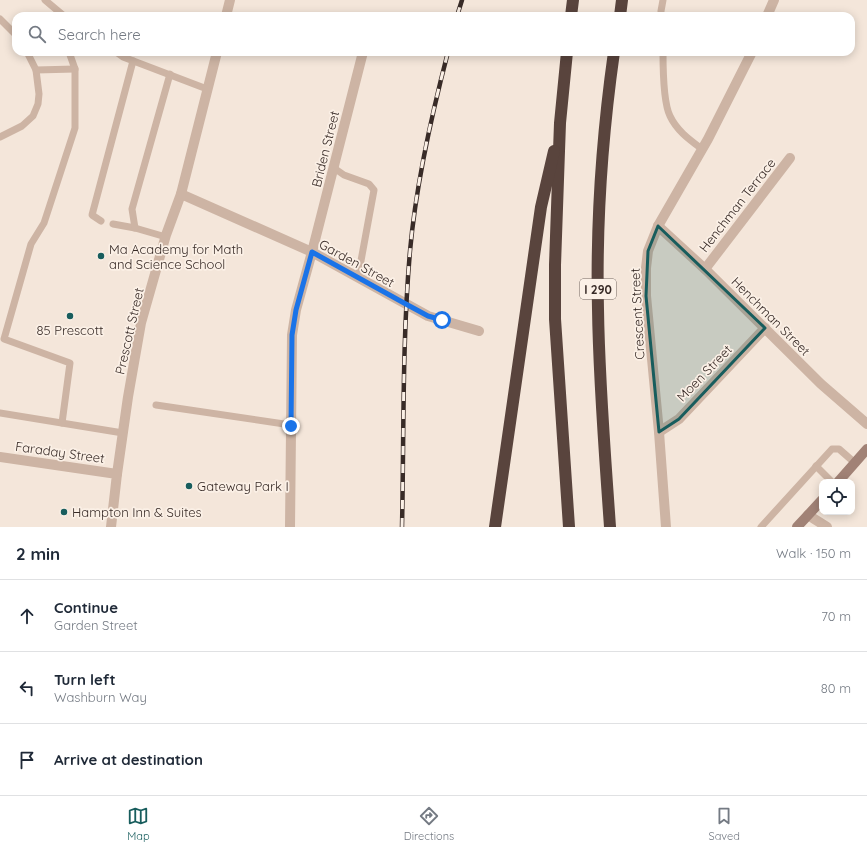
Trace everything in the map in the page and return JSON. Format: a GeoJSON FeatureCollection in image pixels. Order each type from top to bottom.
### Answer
{"type":"FeatureCollection","features":[{"type":"Feature","properties":{"kind":"highway"},"geometry":{"type":"LineString","coordinates":[[572,12],[573,0]]}},
{"type":"Feature","properties":{"kind":"highway"},"geometry":{"type":"LineString","coordinates":[[620,12],[622,0]]}},
{"type":"Feature","properties":{"kind":"highway"},"geometry":{"type":"LineString","coordinates":[[567,56],[560,123],[555,265],[556,319],[569,527]]}},
{"type":"Feature","properties":{"kind":"highway","name":"I 290"},"geometry":{"type":"LineString","coordinates":[[610,527],[602,408],[598,309],[598,239],[604,135],[614,56]]}},
{"type":"Feature","properties":{"kind":"highway"},"geometry":{"type":"LineString","coordinates":[[495,527],[528,289],[541,207],[560,123]]}},
{"type":"Feature","properties":{"kind":"main road"},"geometry":{"type":"LineString","coordinates":[[841,479],[867,449]]}},
{"type":"Feature","properties":{"kind":"main road"},"geometry":{"type":"LineString","coordinates":[[797,527],[819,503]]}},
{"type":"Feature","properties":{"kind":"street"},"geometry":{"type":"LineString","coordinates":[[227,12],[230,0]]}},
{"type":"Feature","properties":{"kind":"street"},"geometry":{"type":"LineString","coordinates":[[769,12],[774,0]]}},
{"type":"Feature","properties":{"kind":"street","name":"Prescott Street"},"geometry":{"type":"LineString","coordinates":[[111,527],[123,433],[141,323],[166,237],[181,194],[216,56]]}},
{"type":"Feature","properties":{"kind":"street","name":"Briden Street"},"geometry":{"type":"LineString","coordinates":[[290,527],[292,335],[296,310],[362,56]]}},
{"type":"Feature","properties":{"kind":"street","name":"Crescent Street"},"geometry":{"type":"LineString","coordinates":[[666,527],[659,432],[646,296],[646,268],[651,242],[658,226],[702,149],[750,56]]}},
{"type":"Feature","properties":{"kind":"street","name":"Henchman Terrace"},"geometry":{"type":"LineString","coordinates":[[705,269],[790,158]]}},
{"type":"Feature","properties":{"kind":"street","name":"Garden Street"},"geometry":{"type":"LineString","coordinates":[[181,194],[312,252],[428,316],[479,331]]}},
{"type":"Feature","properties":{"kind":"street","name":"Henchman Street"},"geometry":{"type":"LineString","coordinates":[[658,226],[705,269],[821,384],[867,424]]}},
{"type":"Feature","properties":{"kind":"street","name":"Moen Street"},"geometry":{"type":"LineString","coordinates":[[659,432],[679,418],[765,328]]}},
{"type":"Feature","properties":{"kind":"street","name":"Faraday Street"},"geometry":{"type":"LineString","coordinates":[[0,457],[117,474]]}},
{"type":"Feature","properties":{"kind":"street"},"geometry":{"type":"LineString","coordinates":[[808,515],[827,527]]}},
{"type":"Feature","properties":{"kind":"lane"},"geometry":{"type":"LineString","coordinates":[[662,12],[663,0]]}},
{"type":"Feature","properties":{"kind":"lane"},"geometry":{"type":"LineString","coordinates":[[48,2],[53,12]]}},
{"type":"Feature","properties":{"kind":"lane"},"geometry":{"type":"LineString","coordinates":[[48,2],[59,12]]}},
{"type":"Feature","properties":{"kind":"lane"},"geometry":{"type":"LineString","coordinates":[[0,19],[12,32]]}},
{"type":"Feature","properties":{"kind":"lane"},"geometry":{"type":"LineString","coordinates":[[0,137],[22,126],[32,116],[38,104],[39,94],[36,70],[29,56]]}},
{"type":"Feature","properties":{"kind":"lane"},"geometry":{"type":"LineString","coordinates":[[62,423],[70,363],[4,340],[31,244],[44,223],[75,128],[75,69],[70,56]]}},
{"type":"Feature","properties":{"kind":"lane"},"geometry":{"type":"LineString","coordinates":[[122,56],[207,89]]}},
{"type":"Feature","properties":{"kind":"lane"},"geometry":{"type":"LineString","coordinates":[[662,56],[666,104],[670,116],[688,139],[702,149]]}},
{"type":"Feature","properties":{"kind":"lane"},"geometry":{"type":"LineString","coordinates":[[101,221],[92,215],[133,61]]}},
{"type":"Feature","properties":{"kind":"lane"},"geometry":{"type":"LineString","coordinates":[[36,70],[75,69]]}},
{"type":"Feature","properties":{"kind":"lane"},"geometry":{"type":"LineString","coordinates":[[135,228],[132,209],[170,74]]}},
{"type":"Feature","properties":{"kind":"lane"},"geometry":{"type":"LineString","coordinates":[[334,168],[344,175],[369,184],[374,190],[358,277]]}},
{"type":"Feature","properties":{"kind":"lane"},"geometry":{"type":"LineString","coordinates":[[113,224],[135,228],[166,237]]}},
{"type":"Feature","properties":{"kind":"lane"},"geometry":{"type":"LineString","coordinates":[[156,405],[291,426]]}},
{"type":"Feature","properties":{"kind":"lane"},"geometry":{"type":"LineString","coordinates":[[0,413],[123,433]]}},
{"type":"Feature","properties":{"kind":"lane"},"geometry":{"type":"LineString","coordinates":[[761,527],[832,449],[839,449],[855,463]]}},
{"type":"Feature","properties":{"kind":"lane"},"geometry":{"type":"LineString","coordinates":[[816,466],[829,479]]}},
{"type":"Feature","properties":{"kind":"highlighted area"},"geometry":{"type":"Polygon","coordinates":[[[658,226],[765,328],[679,419],[659,432],[646,296],[648,251],[658,226]]]}},
{"type":"Feature","properties":{"kind":"railway"},"geometry":{"type":"LineString","coordinates":[[458,12],[462,0]]}},
{"type":"Feature","properties":{"kind":"railway"},"geometry":{"type":"LineString","coordinates":[[402,527],[404,354],[410,251],[420,176],[447,56]]}},
{"type":"Feature","properties":{"kind":"place","name":"Ma Academy for Math and Science School"},"geometry":{"type":"Point","coordinates":[101,256]}},
{"type":"Feature","properties":{"kind":"place","name":"85 Prescott"},"geometry":{"type":"Point","coordinates":[70,316]}},
{"type":"Feature","properties":{"kind":"place","name":"Gateway Park I"},"geometry":{"type":"Point","coordinates":[189,486]}},
{"type":"Feature","properties":{"kind":"place","name":"Hampton Inn & Suites"},"geometry":{"type":"Point","coordinates":[64,512]}},
{"type":"Feature","properties":{"kind":"route"},"geometry":{"type":"LineString","coordinates":[[291,426],[292,335],[296,310],[312,252],[428,316],[442,320]]}}]}
